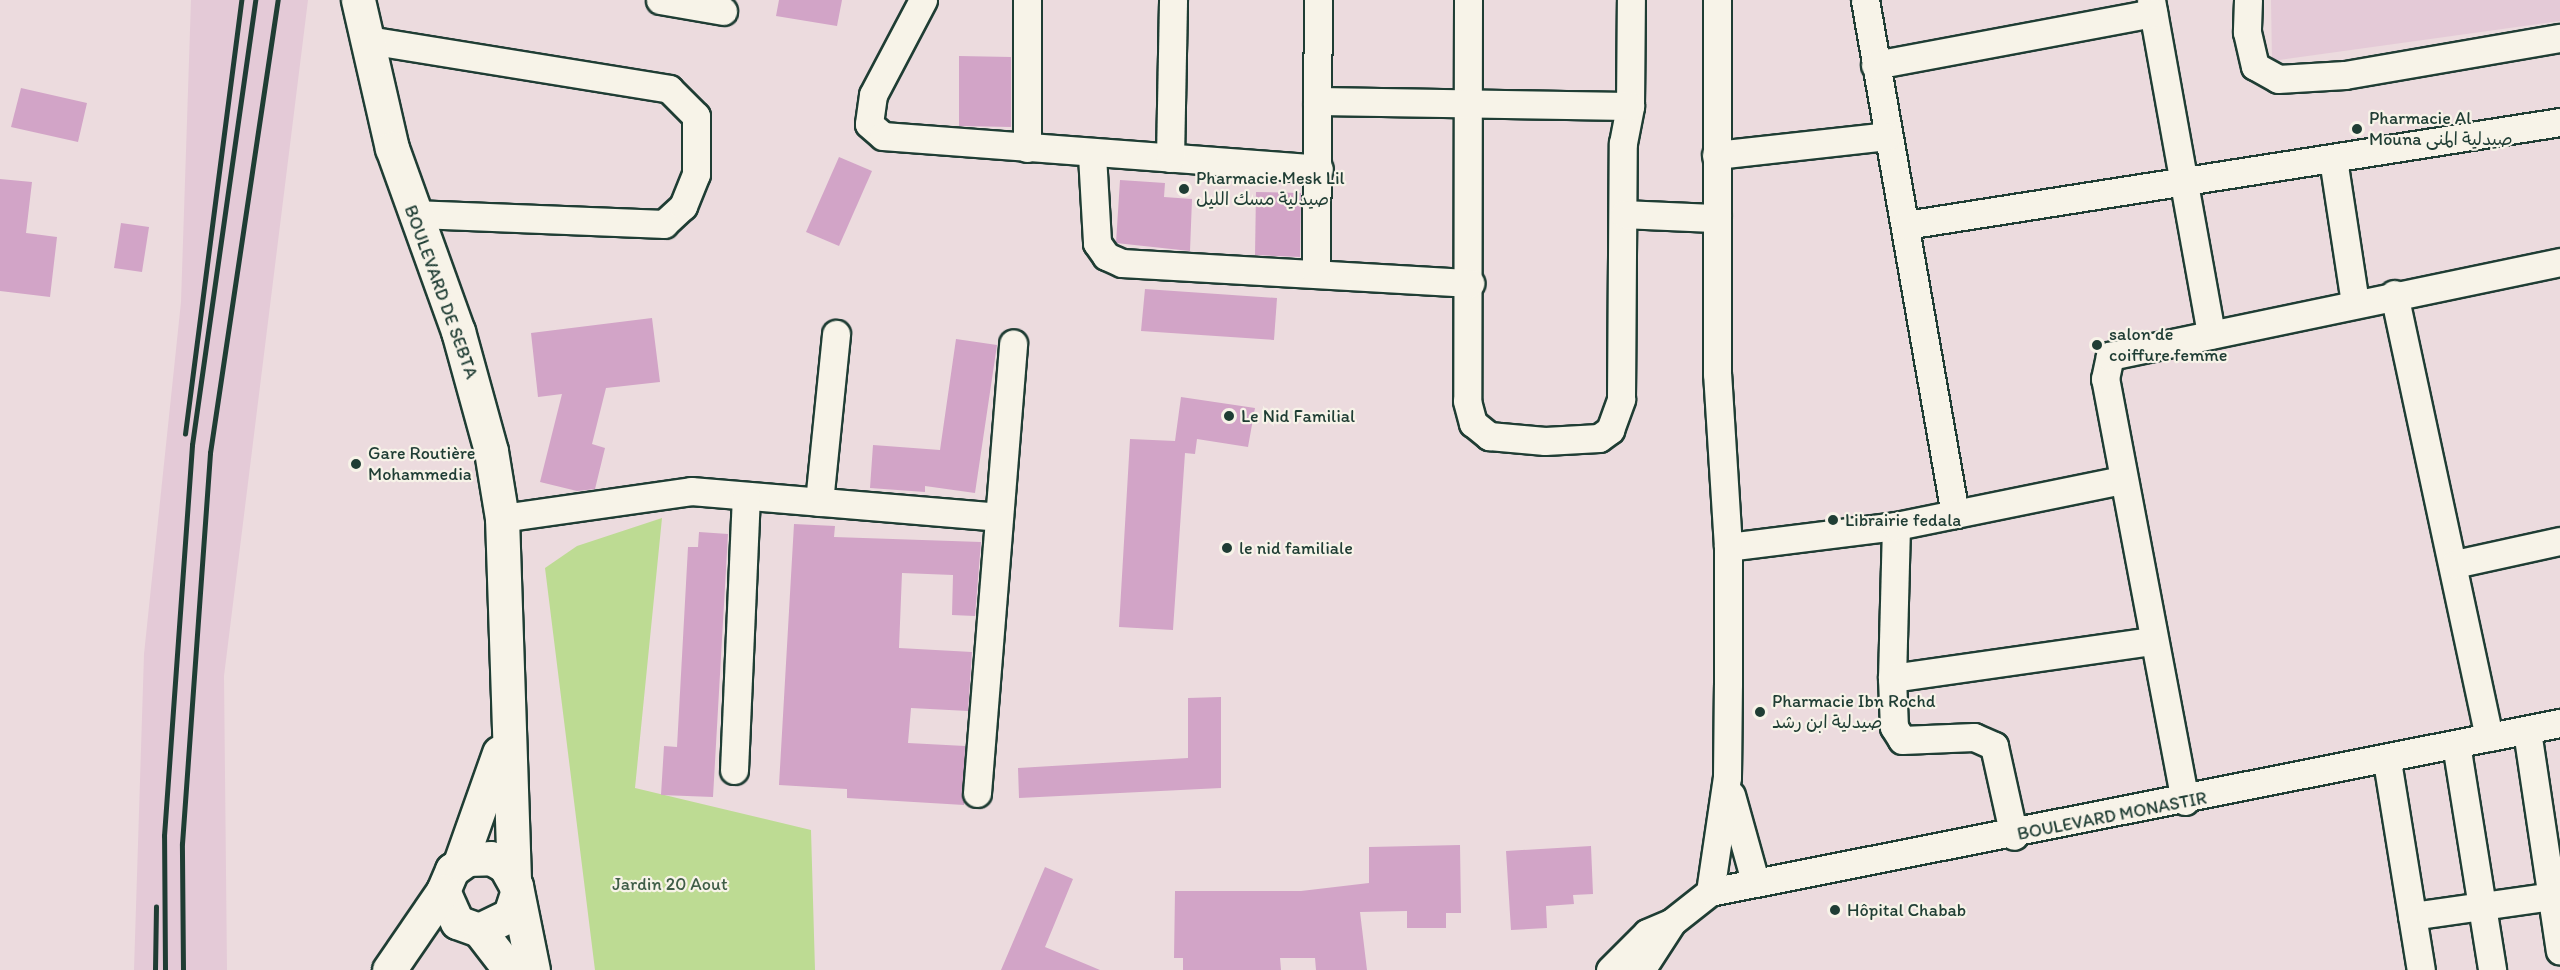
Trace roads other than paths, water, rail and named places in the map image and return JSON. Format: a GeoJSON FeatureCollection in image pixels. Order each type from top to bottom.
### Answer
{"type":"FeatureCollection","features":[{"type":"Feature","properties":{"kind":"street","name":"BOULEVARD DE SEBTA"},"geometry":{"type":"LineString","coordinates":[[358,0],[413,214],[465,354],[502,518],[509,654],[506,731],[516,886],[533,970]]}},
{"type":"Feature","properties":{"kind":"street"},"geometry":{"type":"LineString","coordinates":[[660,0],[723,11]]}},
{"type":"Feature","properties":{"kind":"street"},"geometry":{"type":"LineString","coordinates":[[923,0],[873,95],[869,124],[883,136],[1092,155],[1170,158],[1318,169]]}},
{"type":"Feature","properties":{"kind":"street"},"geometry":{"type":"LineString","coordinates":[[1026,0],[1027,148]]}},
{"type":"Feature","properties":{"kind":"street"},"geometry":{"type":"LineString","coordinates":[[1170,158],[1173,0]]}},
{"type":"Feature","properties":{"kind":"street"},"geometry":{"type":"LineString","coordinates":[[1316,272],[1318,0]]}},
{"type":"Feature","properties":{"kind":"street"},"geometry":{"type":"LineString","coordinates":[[1468,0],[1470,283],[1467,401],[1479,431],[1517,441],[1599,438],[1610,430],[1621,399],[1623,143],[1630,106],[1631,0]]}},
{"type":"Feature","properties":{"kind":"street"},"geometry":{"type":"LineString","coordinates":[[1710,892],[1727,777],[1728,547],[1717,374],[1717,0]]}},
{"type":"Feature","properties":{"kind":"street"},"geometry":{"type":"LineString","coordinates":[[1866,0],[1887,136],[1906,225],[1955,514]]}},
{"type":"Feature","properties":{"kind":"street"},"geometry":{"type":"LineString","coordinates":[[2248,0],[2247,32],[2255,66],[2278,79],[2345,75],[2560,38]]}},
{"type":"Feature","properties":{"kind":"street"},"geometry":{"type":"LineString","coordinates":[[1875,65],[2152,6],[2211,335]]}},
{"type":"Feature","properties":{"kind":"street"},"geometry":{"type":"LineString","coordinates":[[368,40],[669,89],[696,116],[696,174],[683,206],[664,224],[413,214]]}},
{"type":"Feature","properties":{"kind":"street"},"geometry":{"type":"LineString","coordinates":[[1317,101],[1470,107],[1630,106]]}},
{"type":"Feature","properties":{"kind":"street"},"geometry":{"type":"LineString","coordinates":[[1906,225],[2560,122]]}},
{"type":"Feature","properties":{"kind":"street"},"geometry":{"type":"LineString","coordinates":[[1716,154],[1887,136]]}},
{"type":"Feature","properties":{"kind":"street"},"geometry":{"type":"LineString","coordinates":[[1092,155],[1096,234],[1106,256],[1122,263],[1316,272],[1470,283]]}},
{"type":"Feature","properties":{"kind":"street"},"geometry":{"type":"LineString","coordinates":[[2333,159],[2355,303]]}},
{"type":"Feature","properties":{"kind":"street"},"geometry":{"type":"LineString","coordinates":[[1624,214],[1717,218]]}},
{"type":"Feature","properties":{"kind":"street"},"geometry":{"type":"LineString","coordinates":[[2185,801],[2151,641],[2105,379],[2109,356],[2394,294],[2560,262]]}},
{"type":"Feature","properties":{"kind":"street"},"geometry":{"type":"LineString","coordinates":[[2394,294],[2455,564],[2489,737]]}},
{"type":"Feature","properties":{"kind":"street"},"geometry":{"type":"LineString","coordinates":[[819,502],[836,334]]}},
{"type":"Feature","properties":{"kind":"street"},"geometry":{"type":"LineString","coordinates":[[977,793],[1013,343]]}},
{"type":"Feature","properties":{"kind":"street"},"geometry":{"type":"LineString","coordinates":[[1728,547],[1896,526],[2123,480]]}},
{"type":"Feature","properties":{"kind":"street"},"geometry":{"type":"LineString","coordinates":[[502,518],[665,491],[998,517]]}},
{"type":"Feature","properties":{"kind":"street"},"geometry":{"type":"LineString","coordinates":[[734,770],[746,497]]}},
{"type":"Feature","properties":{"kind":"street"},"geometry":{"type":"LineString","coordinates":[[1896,526],[1892,678],[1894,727],[1902,740],[1974,737],[1994,746],[2014,836]]}},
{"type":"Feature","properties":{"kind":"street"},"geometry":{"type":"LineString","coordinates":[[2455,564],[2560,541]]}},
{"type":"Feature","properties":{"kind":"street"},"geometry":{"type":"LineString","coordinates":[[1892,678],[2151,641]]}},
{"type":"Feature","properties":{"kind":"street","name":"BOULEVARD MONASTIR"},"geometry":{"type":"LineString","coordinates":[[1610,970],[1647,933],[1672,922],[1710,892],[1755,880],[2014,836],[2387,761],[2456,744],[2560,723]]}},
{"type":"Feature","properties":{"kind":"street","name":"BOULEVARD DE SEBTA"},"geometry":{"type":"LineString","coordinates":[[460,863],[506,731]]}},
{"type":"Feature","properties":{"kind":"street"},"geometry":{"type":"LineString","coordinates":[[2527,731],[2556,896],[2560,951]]}},
{"type":"Feature","properties":{"kind":"street"},"geometry":{"type":"LineString","coordinates":[[2456,744],[2492,970]]}},
{"type":"Feature","properties":{"kind":"street"},"geometry":{"type":"LineString","coordinates":[[2387,761],[2421,970]]}},
{"type":"Feature","properties":{"kind":"street"},"geometry":{"type":"LineString","coordinates":[[1727,777],[1755,880]]}},
{"type":"Feature","properties":{"kind":"street"},"geometry":{"type":"LineString","coordinates":[[389,970],[460,863],[491,858],[516,886],[510,915],[472,929],[397,970]]}},
{"type":"Feature","properties":{"kind":"street"},"geometry":{"type":"LineString","coordinates":[[443,891],[449,913],[472,929],[510,970]]}},
{"type":"Feature","properties":{"kind":"street"},"geometry":{"type":"LineString","coordinates":[[2412,916],[2556,896]]}},
{"type":"Feature","properties":{"kind":"street","name":"BOULEVARD MONASTIR"},"geometry":{"type":"LineString","coordinates":[[1641,970],[1672,922]]}},
{"type":"Feature","properties":{"kind":"railway"},"geometry":{"type":"LineString","coordinates":[[185,434],[241,0]]}},
{"type":"Feature","properties":{"kind":"railway"},"geometry":{"type":"LineString","coordinates":[[165,970],[164,836],[192,445],[255,0]]}},
{"type":"Feature","properties":{"kind":"railway"},"geometry":{"type":"LineString","coordinates":[[183,970],[182,844],[210,453],[278,0]]}},
{"type":"Feature","properties":{"kind":"railway"},"geometry":{"type":"LineString","coordinates":[[155,970],[156,907]]}},
{"type":"Feature","properties":{"kind":"place","name":"Pharmacie Al Mouna صيدلية المنى"},"geometry":{"type":"Point","coordinates":[2357,129]}},
{"type":"Feature","properties":{"kind":"place","name":"Pharmacie Mesk Lil صيدلية مسك الليل"},"geometry":{"type":"Point","coordinates":[1184,189]}},
{"type":"Feature","properties":{"kind":"place","name":"salon de coiffure femme"},"geometry":{"type":"Point","coordinates":[2097,345]}},
{"type":"Feature","properties":{"kind":"place","name":"Le Nid Familial"},"geometry":{"type":"Point","coordinates":[1229,416]}},
{"type":"Feature","properties":{"kind":"place","name":"Gare Routière Mohammedia"},"geometry":{"type":"Point","coordinates":[356,464]}},
{"type":"Feature","properties":{"kind":"place","name":"Librairie fedala"},"geometry":{"type":"Point","coordinates":[1833,520]}},
{"type":"Feature","properties":{"kind":"place","name":"le nid familiale"},"geometry":{"type":"Point","coordinates":[1227,548]}},
{"type":"Feature","properties":{"kind":"place","name":"Pharmacie Ibn Rochd صيدلية ابن رشد"},"geometry":{"type":"Point","coordinates":[1760,712]}},
{"type":"Feature","properties":{"kind":"place","name":"Hôpital Chabab"},"geometry":{"type":"Point","coordinates":[1835,910]}},
{"type":"Feature","properties":{"kind":"park label","name":"Jardin 20 Aout"},"geometry":{"type":"Point","coordinates":[670,884]}}]}
